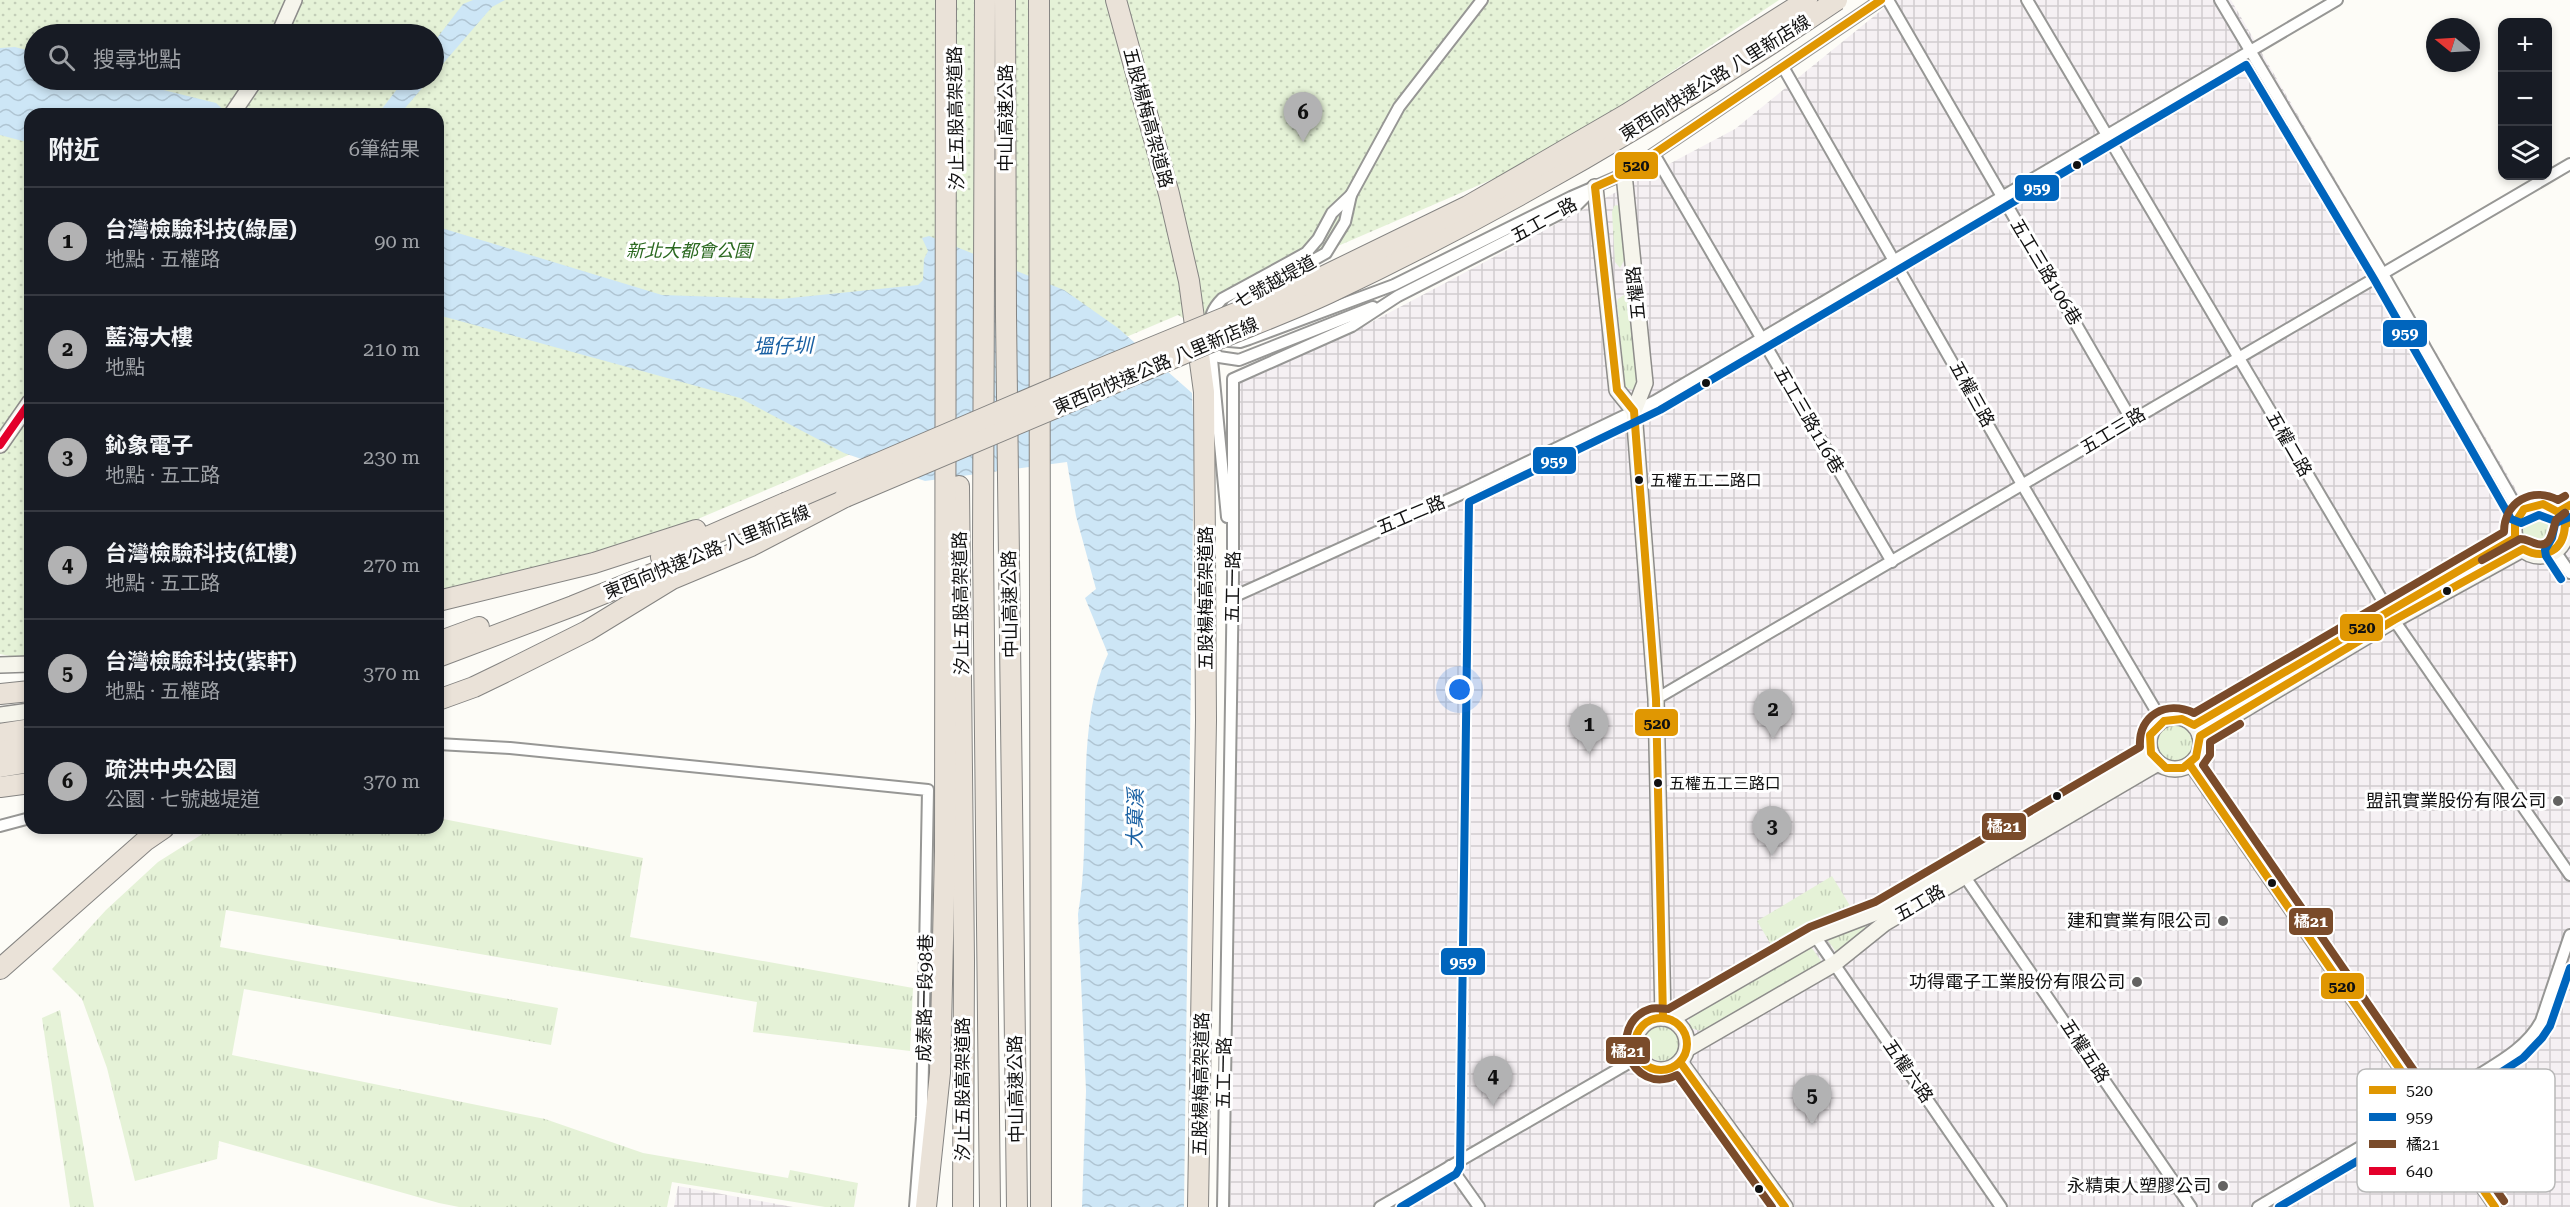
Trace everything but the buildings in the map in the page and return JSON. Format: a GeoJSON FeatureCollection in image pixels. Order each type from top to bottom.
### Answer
{"type":"FeatureCollection","features":[{"type":"Feature","properties":{"kind":"highway"},"geometry":{"type":"LineString","coordinates":[[926,1207],[940,1073],[945,850],[946,0]]}},
{"type":"Feature","properties":{"kind":"highway","name":"汐止五股高架道路"},"geometry":{"type":"LineString","coordinates":[[955,0],[964,938],[963,1207]]}},
{"type":"Feature","properties":{"kind":"highway","name":"中山高速公路"},"geometry":{"type":"LineString","coordinates":[[985,0],[983,546],[990,1207]]}},
{"type":"Feature","properties":{"kind":"highway","name":"中山高速公路"},"geometry":{"type":"LineString","coordinates":[[1005,0],[1006,305],[1017,1207]]}},
{"type":"Feature","properties":{"kind":"highway"},"geometry":{"type":"LineString","coordinates":[[1039,0],[1041,1207]]}},
{"type":"Feature","properties":{"kind":"highway","name":"五股楊梅高架道路"},"geometry":{"type":"LineString","coordinates":[[1116,0],[1169,194],[1187,270],[1204,392],[1206,720],[1198,1207]]}},
{"type":"Feature","properties":{"kind":"highway","name":"東西向快速公路 八里新店線"},"geometry":{"type":"LineString","coordinates":[[444,640],[646,564],[1080,377],[1316,280],[1468,206],[1628,114],[1807,0]]}},
{"type":"Feature","properties":{"kind":"highway","name":"東西向快速公路 八里新店線"},"geometry":{"type":"LineString","coordinates":[[444,655],[573,606],[845,497],[1326,294],[1406,255],[1530,189],[1632,131],[1837,0]]}},
{"type":"Feature","properties":{"kind":"highway"},"geometry":{"type":"LineString","coordinates":[[444,698],[474,687],[587,631],[672,579],[751,546],[845,497]]}},
{"type":"Feature","properties":{"kind":"highway"},"geometry":{"type":"LineString","coordinates":[[444,600],[594,563],[784,503]]}},
{"type":"Feature","properties":{"kind":"highway"},"geometry":{"type":"LineString","coordinates":[[0,694],[24,692]]}},
{"type":"Feature","properties":{"kind":"highway"},"geometry":{"type":"LineString","coordinates":[[0,734],[24,730]]}},
{"type":"Feature","properties":{"kind":"highway"},"geometry":{"type":"LineString","coordinates":[[0,752],[24,747]]}},
{"type":"Feature","properties":{"kind":"highway"},"geometry":{"type":"LineString","coordinates":[[0,767],[24,763]]}},
{"type":"Feature","properties":{"kind":"highway"},"geometry":{"type":"LineString","coordinates":[[0,787],[24,784]]}},
{"type":"Feature","properties":{"kind":"highway"},"geometry":{"type":"LineString","coordinates":[[0,969],[156,834]]}},
{"type":"Feature","properties":{"kind":"highway"},"geometry":{"type":"LineString","coordinates":[[0,958],[30,943]]}},
{"type":"Feature","properties":{"kind":"highway"},"geometry":{"type":"LineString","coordinates":[[952,1207],[988,1002]]}},
{"type":"Feature","properties":{"kind":"highway"},"geometry":{"type":"LineString","coordinates":[[1016,1084],[1040,1166],[1047,1207]]}},
{"type":"Feature","properties":{"kind":"street"},"geometry":{"type":"LineString","coordinates":[[283,24],[294,0]]}},
{"type":"Feature","properties":{"kind":"street","name":"七號越堤道"},"geometry":{"type":"LineString","coordinates":[[1233,577],[1209,328],[1214,307],[1222,299],[1306,253],[1318,239],[1332,213],[1351,195],[1400,107],[1482,0]]}},
{"type":"Feature","properties":{"kind":"street","name":"五工一路"},"geometry":{"type":"LineString","coordinates":[[1394,285],[1571,196],[1624,174],[1881,0]]}},
{"type":"Feature","properties":{"kind":"street","name":"五工三路106巷"},"geometry":{"type":"LineString","coordinates":[[1888,0],[2131,419]]}},
{"type":"Feature","properties":{"kind":"street","name":"五權二路"},"geometry":{"type":"LineString","coordinates":[[2027,0],[2391,616],[2570,875]]}},
{"type":"Feature","properties":{"kind":"street"},"geometry":{"type":"LineString","coordinates":[[2220,0],[2383,274],[2520,513]]}},
{"type":"Feature","properties":{"kind":"street","name":"五工二路"},"geometry":{"type":"LineString","coordinates":[[1233,597],[1459,495],[1655,401],[2337,0]]}},
{"type":"Feature","properties":{"kind":"street","name":"五權三路"},"geometry":{"type":"LineString","coordinates":[[1784,67],[2023,486],[2162,721]]}},
{"type":"Feature","properties":{"kind":"street"},"geometry":{"type":"LineString","coordinates":[[237,108],[248,90]]}},
{"type":"Feature","properties":{"kind":"street","name":"五工三路116巷"},"geometry":{"type":"LineString","coordinates":[[1654,154],[1892,562]]}},
{"type":"Feature","properties":{"kind":"street","name":"五工三路"},"geometry":{"type":"LineString","coordinates":[[1656,699],[2570,164]]}},
{"type":"Feature","properties":{"kind":"street","name":"五權路"},"geometry":{"type":"LineString","coordinates":[[1624,174],[1645,383],[1634,411],[1656,699],[1667,1018]]}},
{"type":"Feature","properties":{"kind":"street","name":"五工一路"},"geometry":{"type":"LineString","coordinates":[[1223,1207],[1233,597],[1233,379],[1352,326],[1398,296],[1577,205],[1595,187]]}},
{"type":"Feature","properties":{"kind":"street","name":"五權路"},"geometry":{"type":"LineString","coordinates":[[1595,187],[1609,292],[1617,390],[1634,411]]}},
{"type":"Feature","properties":{"kind":"street","name":"七號越堤道"},"geometry":{"type":"LineString","coordinates":[[1351,195],[1346,222],[1326,253],[1229,307],[1223,313],[1221,322],[1223,334],[1230,341],[1240,342],[1394,285]]}},
{"type":"Feature","properties":{"kind":"street"},"geometry":{"type":"LineString","coordinates":[[1211,349],[1219,357],[1239,360],[1398,296]]}},
{"type":"Feature","properties":{"kind":"street"},"geometry":{"type":"LineString","coordinates":[[0,445],[24,411]]}},
{"type":"Feature","properties":{"kind":"street"},"geometry":{"type":"LineString","coordinates":[[2537,504],[2550,506],[2566,516],[2562,542],[2555,551],[2542,556],[2535,555],[2519,544],[2514,528],[2520,513],[2537,504]]}},
{"type":"Feature","properties":{"kind":"street"},"geometry":{"type":"LineString","coordinates":[[2197,731],[2391,616],[2519,544]]}},
{"type":"Feature","properties":{"kind":"street"},"geometry":{"type":"LineString","coordinates":[[2555,551],[2570,573]]}},
{"type":"Feature","properties":{"kind":"street"},"geometry":{"type":"LineString","coordinates":[[0,665],[24,664]]}},
{"type":"Feature","properties":{"kind":"street"},"geometry":{"type":"LineString","coordinates":[[0,715],[24,712]]}},
{"type":"Feature","properties":{"kind":"street"},"geometry":{"type":"LineString","coordinates":[[2175,717],[2182,718],[2197,731],[2200,752],[2190,765],[2177,770],[2164,767],[2154,758],[2150,735],[2162,721],[2175,717]]}},
{"type":"Feature","properties":{"kind":"street","name":"成泰路一段98巷"},"geometry":{"type":"LineString","coordinates":[[444,744],[510,748],[928,790],[922,1117],[915,1207]]}},
{"type":"Feature","properties":{"kind":"street","name":"五工路"},"geometry":{"type":"LineString","coordinates":[[1683,1056],[1834,964],[1885,923],[1961,872],[2154,758]]}},
{"type":"Feature","properties":{"kind":"street"},"geometry":{"type":"LineString","coordinates":[[2190,765],[2400,1069]]}},
{"type":"Feature","properties":{"kind":"street"},"geometry":{"type":"LineString","coordinates":[[0,825],[24,819]]}},
{"type":"Feature","properties":{"kind":"street","name":"五工路"},"geometry":{"type":"LineString","coordinates":[[1667,1018],[1815,936],[1880,911],[1961,872]]}},
{"type":"Feature","properties":{"kind":"street","name":"五權五路"},"geometry":{"type":"LineString","coordinates":[[1961,872],[2192,1207]]}},
{"type":"Feature","properties":{"kind":"street"},"geometry":{"type":"LineString","coordinates":[[2487,1069],[2521,1047],[2535,1032],[2541,1021],[2570,935]]}},
{"type":"Feature","properties":{"kind":"street","name":"五權六路"},"geometry":{"type":"LineString","coordinates":[[1815,936],[2001,1207]]}},
{"type":"Feature","properties":{"kind":"street"},"geometry":{"type":"LineString","coordinates":[[1667,1018],[1677,1023],[1686,1035],[1683,1056],[1668,1069],[1655,1069],[1643,1062],[1639,1057],[1636,1043],[1639,1030],[1650,1021],[1667,1018]]}},
{"type":"Feature","properties":{"kind":"street"},"geometry":{"type":"LineString","coordinates":[[1683,1056],[1785,1207]]}},
{"type":"Feature","properties":{"kind":"street"},"geometry":{"type":"LineString","coordinates":[[1380,1207],[1639,1057]]}},
{"type":"Feature","properties":{"kind":"street"},"geometry":{"type":"LineString","coordinates":[[2259,1207],[2357,1149]]}},
{"type":"Feature","properties":{"kind":"street"},"geometry":{"type":"LineString","coordinates":[[1450,1166],[1479,1207]]}},
{"type":"Feature","properties":{"kind":"street"},"geometry":{"type":"LineString","coordinates":[[2485,1192],[2495,1207]]}},
{"type":"Feature","properties":{"kind":"shaded area"},"geometry":{"type":"Polygon","coordinates":[[[1894,0],[2231,0],[2521,498],[2544,496],[2556,501],[2570,493],[2570,1207],[1230,1207],[1240,380],[1289,361],[1366,325],[1735,129],[1894,0]]]}},
{"type":"Feature","properties":{"kind":"shaded area"},"geometry":{"type":"Polygon","coordinates":[[[678,1186],[793,1207],[674,1207],[678,1186]]]}},
{"type":"Feature","properties":{"kind":"green space","name":"新北大都會公園"},"geometry":{"type":"Polygon","coordinates":[[[0,0],[1779,0],[1544,157],[1317,255],[1191,323],[1178,315],[639,544],[444,593],[444,108],[24,108],[24,659],[0,654],[0,0]]]}},
{"type":"Feature","properties":{"kind":"green space"},"geometry":{"type":"Polygon","coordinates":[[[1614,206],[1620,207],[1625,259],[1620,268],[1615,262],[1612,212],[1614,206]]]}},
{"type":"Feature","properties":{"kind":"green space"},"geometry":{"type":"Polygon","coordinates":[[[1624,295],[1631,299],[1638,384],[1633,390],[1625,387],[1617,303],[1618,299],[1624,295]]]}},
{"type":"Feature","properties":{"kind":"green space"},"geometry":{"type":"Polygon","coordinates":[[[2540,511],[2553,517],[2559,530],[2553,543],[2540,549],[2527,543],[2521,530],[2527,517],[2540,511]]]}},
{"type":"Feature","properties":{"kind":"green space"},"geometry":{"type":"Polygon","coordinates":[[[2175,724],[2188,730],[2194,743],[2188,756],[2175,762],[2162,756],[2156,743],[2162,730],[2175,724]]]}},
{"type":"Feature","properties":{"kind":"green space"},"geometry":{"type":"Polygon","coordinates":[[[444,819],[643,858],[630,937],[913,988],[910,1051],[753,1032],[757,1002],[226,910],[220,947],[558,1008],[551,1045],[244,989],[232,1055],[545,1119],[643,1153],[788,1178],[790,1170],[858,1183],[854,1207],[825,1207],[672,1182],[667,1207],[459,1207],[219,1141],[217,1159],[135,1181],[107,1068],[82,999],[52,969],[106,910],[158,862],[202,834],[444,834],[444,819]]]}},
{"type":"Feature","properties":{"kind":"green space"},"geometry":{"type":"Polygon","coordinates":[[[1832,876],[1855,914],[1776,953],[1757,921],[1832,876]]]}},
{"type":"Feature","properties":{"kind":"green space"},"geometry":{"type":"Polygon","coordinates":[[[1866,923],[1865,929],[1836,952],[1826,938],[1866,923]]]}},
{"type":"Feature","properties":{"kind":"green space"},"geometry":{"type":"Polygon","coordinates":[[[1809,944],[1822,962],[1701,1031],[1690,1028],[1689,1017],[1809,944]]]}},
{"type":"Feature","properties":{"kind":"green space"},"geometry":{"type":"Polygon","coordinates":[[[60,1010],[94,1207],[70,1207],[42,1018],[60,1010]]]}},
{"type":"Feature","properties":{"kind":"green space"},"geometry":{"type":"Polygon","coordinates":[[[1662,1023],[1675,1029],[1681,1042],[1675,1055],[1662,1061],[1649,1055],[1643,1042],[1649,1029],[1662,1023]]]}},
{"type":"Feature","properties":{"kind":"water"},"geometry":{"type":"Polygon","coordinates":[[[473,0],[505,0],[492,7],[444,62],[444,29],[463,4],[473,0]]]}},
{"type":"Feature","properties":{"kind":"water"},"geometry":{"type":"Polygon","coordinates":[[[15,47],[24,49],[24,90],[163,90],[216,103],[221,108],[24,108],[24,141],[0,135],[0,48],[15,47]]]}},
{"type":"Feature","properties":{"kind":"water"},"geometry":{"type":"Polygon","coordinates":[[[396,90],[420,90],[405,108],[383,108],[396,90]]]}},
{"type":"Feature","properties":{"kind":"water"},"geometry":{"type":"Polygon","coordinates":[[[444,229],[662,295],[781,299],[918,285],[923,280],[924,259],[928,251],[922,238],[929,236],[1064,290],[1118,328],[1192,393],[1194,435],[1184,1207],[1082,1207],[1086,1091],[1078,914],[1084,849],[1087,748],[1097,684],[1108,654],[1085,598],[1096,589],[1076,516],[1067,462],[925,481],[844,453],[740,398],[444,317],[444,229]]]}},
{"type":"Feature","properties":{"kind":"transit line","name":"520"},"geometry":{"type":"LineString","coordinates":[[1663,1018],[1656,699],[1634,411],[1617,390],[1595,187],[1624,174],[1881,0]]}},
{"type":"Feature","properties":{"kind":"transit line","name":"959"},"geometry":{"type":"LineString","coordinates":[[1401,1207],[1456,1174],[1460,1167],[1469,502],[1660,410],[2246,65],[2374,279],[2511,519],[2521,523],[2539,515],[2558,522],[2570,517]]}},
{"type":"Feature","properties":{"kind":"transit line","name":"640"},"geometry":{"type":"LineString","coordinates":[[0,445],[24,411]]}},
{"type":"Feature","properties":{"kind":"transit line","name":"橘21"},"geometry":{"type":"LineString","coordinates":[[1772,1207],[1677,1075],[1660,1079],[1647,1076],[1636,1068],[1629,1056],[1626,1043],[1629,1029],[1636,1017],[1652,1008],[1668,1009],[1810,927],[1875,902],[2140,747],[2144,726],[2156,713],[2173,708],[2194,713],[2504,532],[2509,512],[2521,500],[2539,495],[2558,500],[2565,496]]}},
{"type":"Feature","properties":{"kind":"transit line","name":"520"},"geometry":{"type":"LineString","coordinates":[[2570,505],[2558,512],[2543,504],[2524,509],[2515,523],[2515,538],[2194,725],[2182,719],[2164,721],[2150,735],[2151,753],[2166,768],[2183,768],[2196,757],[2200,736],[2394,620],[2523,549],[2539,554],[2552,551],[2561,541],[2565,525],[2570,522]]}},
{"type":"Feature","properties":{"kind":"transit line","name":"959"},"geometry":{"type":"LineString","coordinates":[[2561,579],[2546,556],[2545,550],[2552,538],[2556,520],[2565,513]]}},
{"type":"Feature","properties":{"kind":"transit line","name":"橘21"},"geometry":{"type":"LineString","coordinates":[[2482,560],[2520,539],[2540,544],[2548,542],[2556,520],[2565,513]]}},
{"type":"Feature","properties":{"kind":"transit line","name":"橘21"},"geometry":{"type":"LineString","coordinates":[[2240,724],[2210,742],[2210,755],[2203,765],[2413,1069]]}},
{"type":"Feature","properties":{"kind":"transit line","name":"520"},"geometry":{"type":"LineString","coordinates":[[2190,765],[2400,1069]]}},
{"type":"Feature","properties":{"kind":"transit line","name":"959"},"geometry":{"type":"LineString","coordinates":[[2506,1069],[2523,1058],[2550,1026],[2570,968]]}},
{"type":"Feature","properties":{"kind":"transit line","name":"520"},"geometry":{"type":"LineString","coordinates":[[1661,1018],[1671,1020],[1679,1026],[1685,1034],[1687,1044],[1685,1054],[1679,1062],[1671,1068],[1661,1070],[1651,1068],[1643,1062],[1637,1054],[1635,1044],[1637,1034],[1643,1026],[1651,1020],[1661,1018]]}},
{"type":"Feature","properties":{"kind":"transit line","name":"520"},"geometry":{"type":"LineString","coordinates":[[1680,1062],[1785,1207]]}},
{"type":"Feature","properties":{"kind":"transit line","name":"959"},"geometry":{"type":"LineString","coordinates":[[2279,1207],[2357,1161]]}},
{"type":"Feature","properties":{"kind":"transit line","name":"520"},"geometry":{"type":"LineString","coordinates":[[2485,1192],[2495,1207]]}},
{"type":"Feature","properties":{"kind":"transit line","name":"橘21"},"geometry":{"type":"LineString","coordinates":[[2498,1192],[2504,1201]]}},
{"type":"Feature","properties":{"kind":"place","name":"疏洪中央公園"},"geometry":{"type":"Point","coordinates":[1303,142]}},
{"type":"Feature","properties":{"kind":"place","name":"五權五工二路口"},"geometry":{"type":"Point","coordinates":[1639,480]}},
{"type":"Feature","properties":{"kind":"place","name":"藍海大樓"},"geometry":{"type":"Point","coordinates":[1773,739]}},
{"type":"Feature","properties":{"kind":"place","name":"台灣檢驗科技(綠屋)"},"geometry":{"type":"Point","coordinates":[1589,754]}},
{"type":"Feature","properties":{"kind":"place","name":"五權五工三路口"},"geometry":{"type":"Point","coordinates":[1658,783]}},
{"type":"Feature","properties":{"kind":"place","name":"盟訊實業股份有限公司"},"geometry":{"type":"Point","coordinates":[2558,801]}},
{"type":"Feature","properties":{"kind":"place","name":"鈊象電子"},"geometry":{"type":"Point","coordinates":[1772,856]}},
{"type":"Feature","properties":{"kind":"place","name":"建和實業有限公司"},"geometry":{"type":"Point","coordinates":[2223,921]}},
{"type":"Feature","properties":{"kind":"place","name":"功得電子工業股份有限公司"},"geometry":{"type":"Point","coordinates":[2137,982]}},
{"type":"Feature","properties":{"kind":"place","name":"台灣檢驗科技(紅樓)"},"geometry":{"type":"Point","coordinates":[1493,1106]}},
{"type":"Feature","properties":{"kind":"place","name":"台灣檢驗科技(紫軒)"},"geometry":{"type":"Point","coordinates":[1812,1125]}},
{"type":"Feature","properties":{"kind":"place","name":"永精東人塑膠公司"},"geometry":{"type":"Point","coordinates":[2223,1186]}},
{"type":"Feature","properties":{"kind":"water label","name":"塭仔圳"},"geometry":{"type":"Point","coordinates":[783,346]}},
{"type":"Feature","properties":{"kind":"water label","name":"大窠溪"},"geometry":{"type":"Point","coordinates":[1135,819]}}]}
